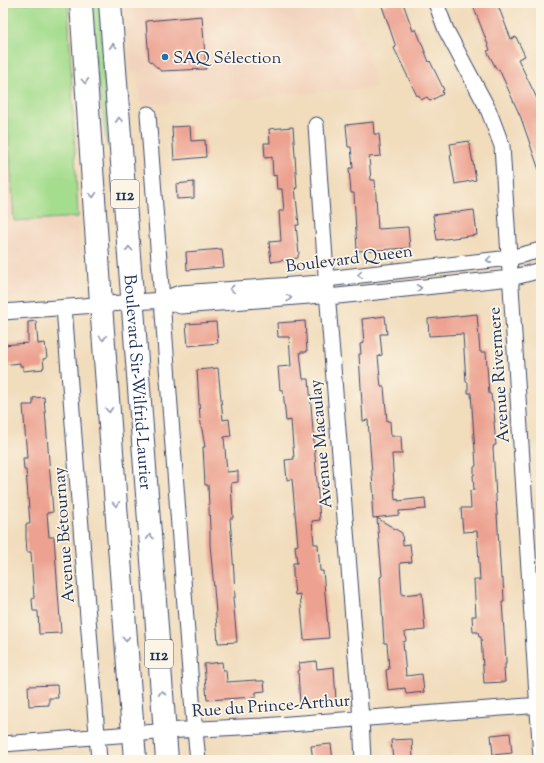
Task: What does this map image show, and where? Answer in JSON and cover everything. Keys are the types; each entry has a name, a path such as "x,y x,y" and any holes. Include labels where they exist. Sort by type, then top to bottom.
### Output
{"main road":[{"name":"Boulevard Sir-Wilfrid-Laurier","path":"81,3 101,305 135,760"},
{"name":"Boulevard Sir-Wilfrid-Laurier","path":"110,3 167,760"}],"street":[{"name":"Avenue Rivermere","path":"436,3 446,30 488,109 502,146 539,706 541,758"},
{"path":"148,114 193,712 198,760"},
{"name":"Avenue Macaulay","path":"316,125 326,279 363,760"},
{"name":"Boulevard Queen","path":"3,312 162,300 180,293 321,283 326,279 510,258 541,250"},
{"name":"Boulevard Queen","path":"162,300 181,306 322,296 328,297 511,278 541,270"},
{"name":"Avenue Bétournay","path":"64,307 99,760"},
{"name":"Rue du Prince-Arthur","path":"3,744 195,729 539,706"}],"shaded area":[{"path":"125,3 352,3 377,88 159,104 140,104 137,73 131,72"},
{"path":"3,78 5,78 14,221 78,217 83,292 3,297"}],"green space":[{"path":"3,3 68,3 78,217 14,221 5,78 3,78"},
{"path":"90,3 99,3 109,146 107,146 93,43"}],"building":[{"path":"389,3 403,3 413,31 416,29 429,62 430,61 444,90 442,91 443,94 430,101 427,97 421,100 419,95 417,96 394,48 396,47 382,6"},
{"path":"472,3 497,3 511,39 516,37 525,56 518,59 541,107 541,170 539,170 521,118 499,69 497,70 487,51 490,50"},
{"path":"202,16 206,69 161,71 149,60 146,21"},
{"path":"373,122 374,134 379,134 381,156 369,157 371,180 375,180 378,229 408,227 410,248 357,251 354,193 351,193 349,168 353,168 351,147 348,147 346,125"},
{"path":"190,126 191,141 205,140 206,157 174,160 172,127"},
{"path":"293,127 297,188 295,188 299,225 296,225 299,254 298,258 271,262 269,242 281,241 279,211 284,211 282,189 277,189 276,175 273,176 272,157 265,158 264,143 270,143 269,129"},
{"path":"469,141 476,180 455,184 450,155 452,155 450,144"},
{"path":"194,182 194,198 177,199 176,184"},
{"path":"474,210 477,235 437,240 433,215"},
{"path":"222,249 224,267 187,270 186,252"},
{"path":"477,314 480,352 486,352 489,394 491,394 493,402 495,422 496,445 494,445 493,448 501,579 503,578 504,602 502,602 506,661 504,669 505,682 484,683 481,637 479,637 478,632 473,632 472,616 476,616 474,580 480,580 477,531 463,532 461,508 471,508 470,491 474,490 473,475 474,467 476,466 471,393 468,393 468,382 466,382 463,334 429,336 428,319"},
{"path":"385,316 387,334 380,334 382,355 378,356 381,387 384,387 387,421 390,421 391,436 401,436 402,454 392,454 395,500 425,498 426,509 399,511 399,515 373,518 372,501 374,501 368,420 363,421 359,354 361,354 360,344 364,343 362,319"},
{"path":"36,321 38,344 45,343 47,358 43,359 43,369 23,371 23,366 20,366 20,363 3,365 3,345 28,343 28,322"},
{"path":"305,321 307,352 300,352 303,379 309,379 320,520 312,521 314,544 318,544 320,571 323,571 329,638 304,640 300,594 295,595 293,574 293,563 297,563 295,546 298,545 292,479 287,480 285,460 294,459 291,420 286,421 283,390 280,390 278,367 291,366 289,337 278,337 277,323"},
{"path":"216,322 218,343 188,346 186,324"},
{"path":"218,368 223,420 229,419 231,436 224,437 227,472 238,471 238,482 231,483 233,518 230,518 235,598 233,598 237,642 218,643 210,544 208,485 205,485 203,447 205,447 200,418 197,370"},
{"path":"44,397 53,512 47,513 49,537 54,537 61,633 39,634 38,611 33,611 32,599 34,598 31,552 27,552 26,538 26,524 30,524 26,470 24,470 23,458 27,458 23,405 33,405 33,398"},
{"path":"377,518 402,533 403,545 410,544 412,562 400,563 402,595 422,593 425,630 405,632 406,641 403,642 406,676 422,674 424,692 406,694 405,688 388,690 386,670 389,669 387,643 384,643 380,577 382,576"},
{"path":"316,661 317,669 334,667 336,701 300,703 299,663"},
{"path":"222,662 223,670 226,670 227,682 256,680 264,681 265,691 256,692 256,697 207,700 204,664"},
{"path":"57,685 58,698 49,698 49,705 29,706 28,686"},
{"path":"510,733 512,753 493,755 491,735"},
{"path":"412,739 413,760 393,760 391,740"},
{"path":"331,744 333,760 313,760 311,746"}],"place":[{"name":"SAQ Sélection","path":"165,57"}]}
